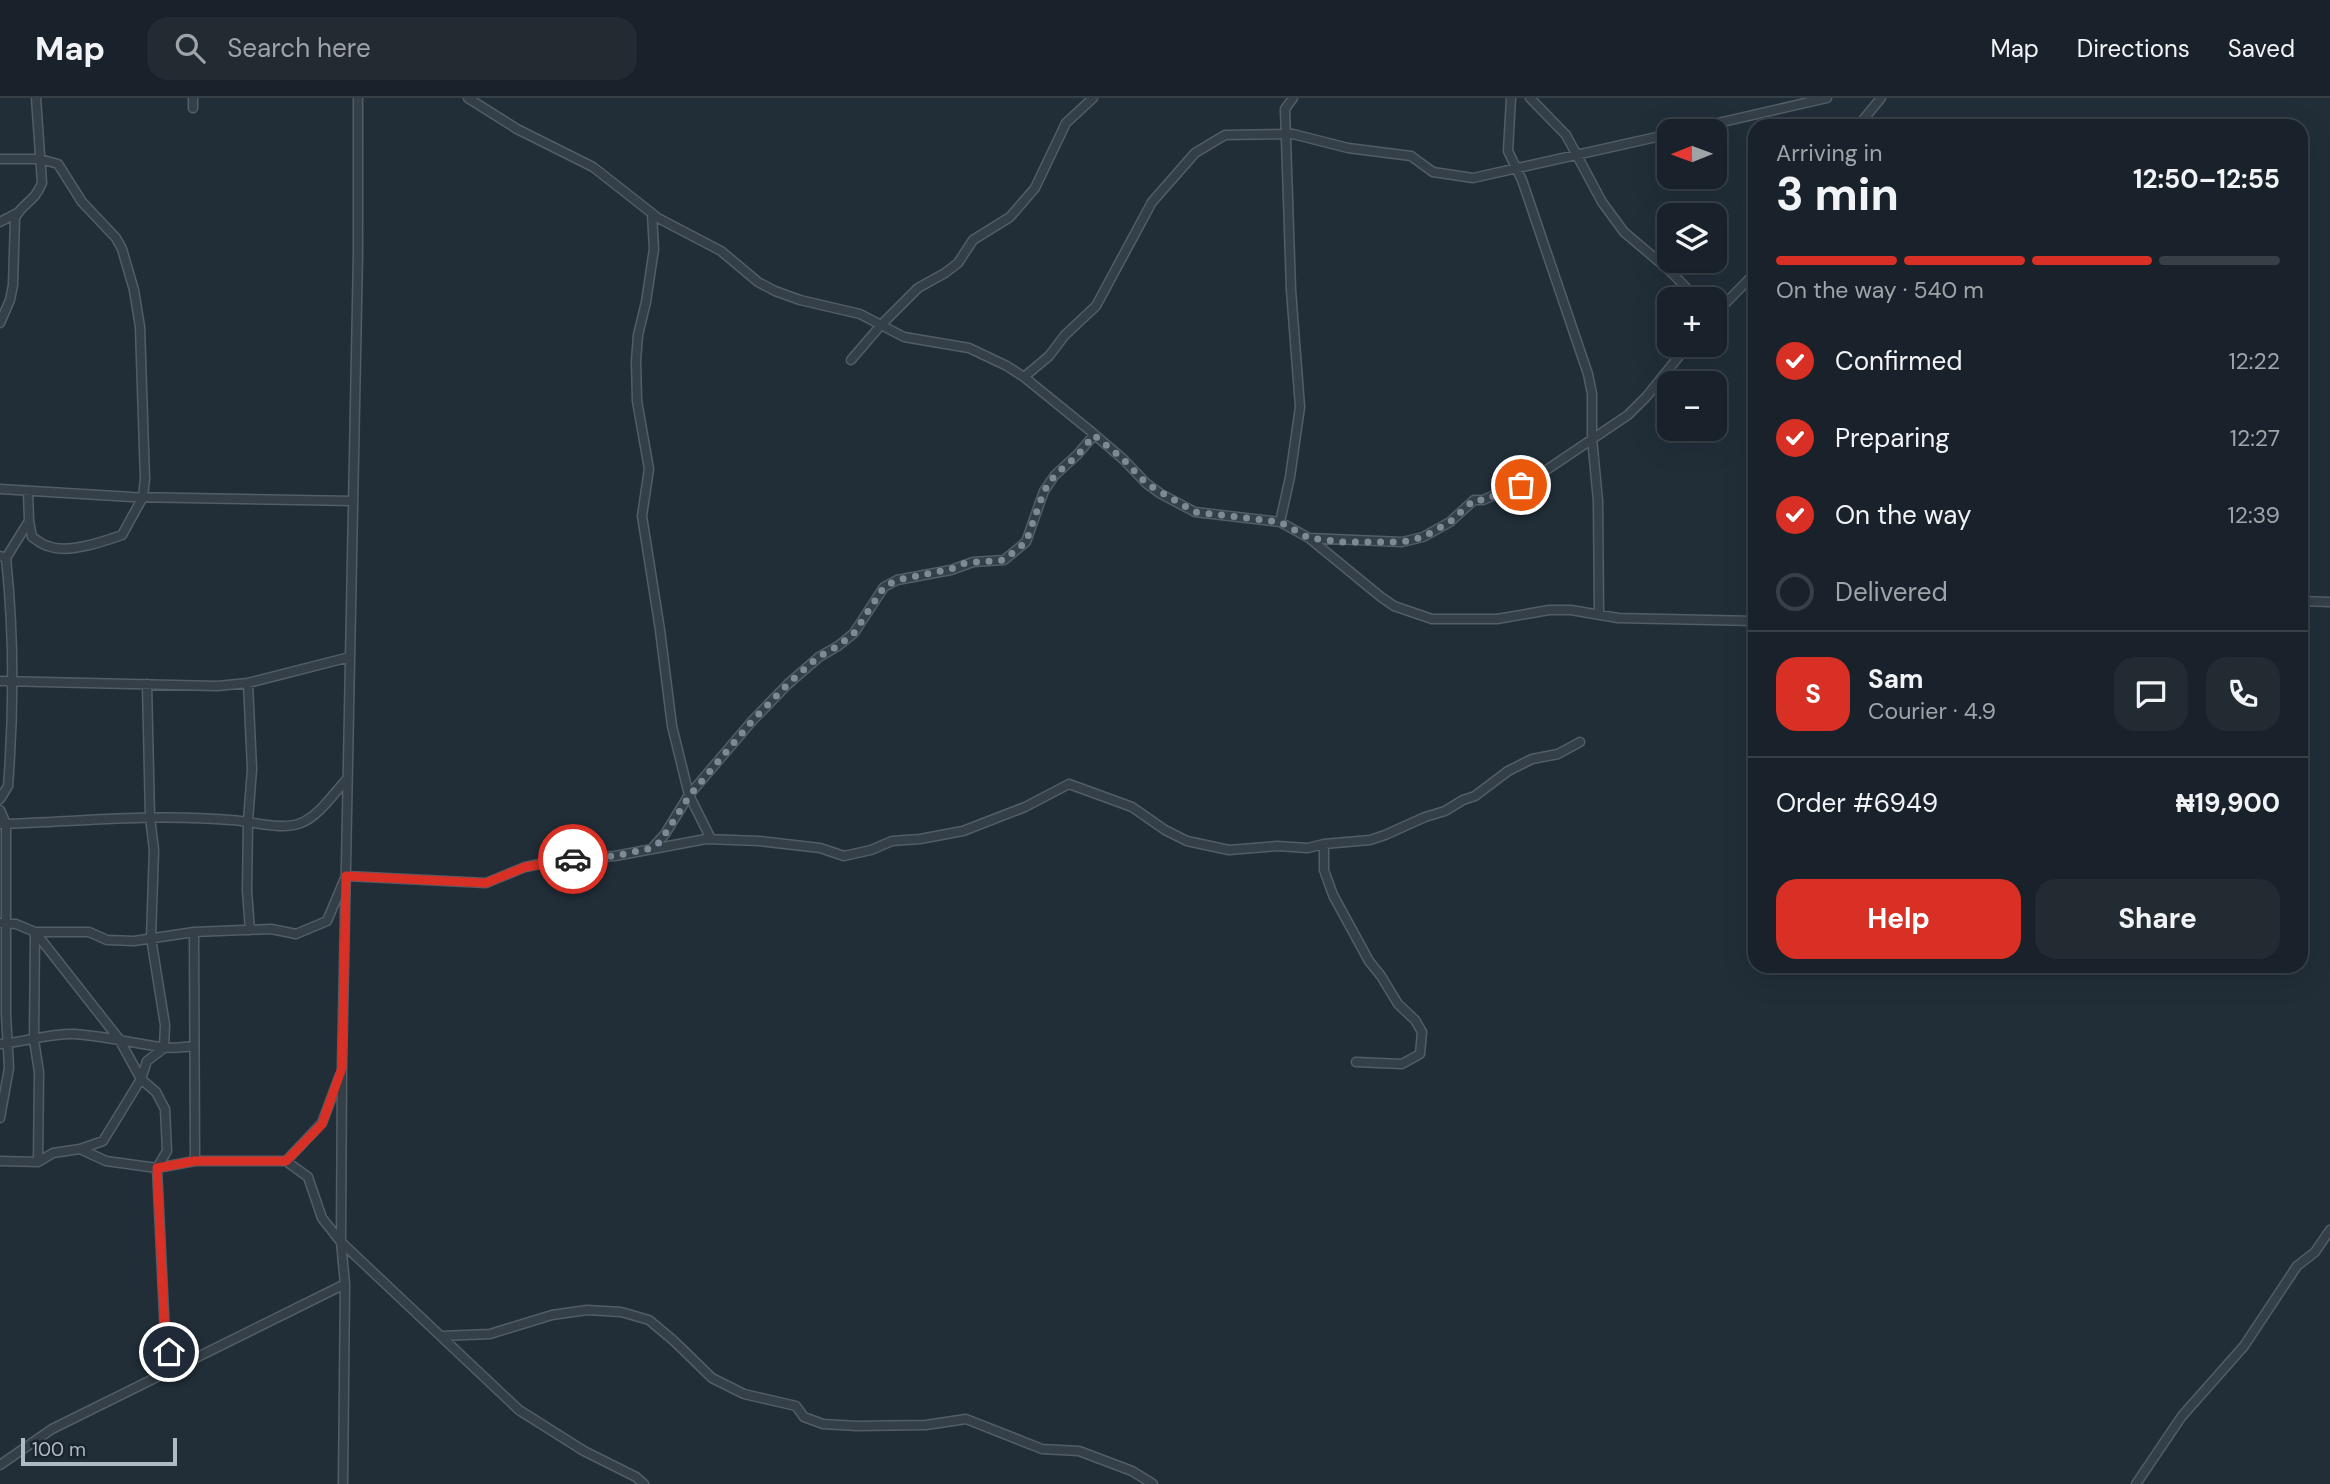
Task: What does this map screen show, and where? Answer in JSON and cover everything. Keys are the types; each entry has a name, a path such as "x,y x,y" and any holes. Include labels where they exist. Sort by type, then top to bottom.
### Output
{"street":[{"path":"0,222 17,213 37,196 42,183 36,98"},
{"path":"192,98 193,108"},
{"path":"343,1484 345,1284 341,1242 342,1068 358,253 358,98"},
{"path":"468,98 517,129 593,167 652,214 721,251 758,282 775,291 800,300 860,314 912,339 979,351 1024,377 1123,459 1147,484 1184,507 1195,512 1280,522 1309,538 1394,606 1423,617 1479,620 1549,610 1618,618 1748,621"},
{"path":"851,360 918,288 958,263 973,240 1010,217 1035,188 1066,123 1093,98"},
{"path":"1280,522 1290,477 1300,407 1291,290 1285,109 1293,98"},
{"path":"1511,98 1508,151 1522,180 1588,374 1592,394 1592,438 1598,514 1599,614"},
{"path":"1530,98 1566,135 1602,202 1624,232 1685,287"},
{"path":"1727,121 1827,98"},
{"path":"1864,119 1881,98"},
{"path":"1024,377 1049,356 1065,335 1096,306 1152,202 1195,153 1225,135 1287,133 1348,148 1411,156 1433,172 1473,178 1657,137"},
{"path":"0,159 40,159 58,164 63,169 82,202 116,238 122,250 134,290 140,327 145,457 143,497 122,535 97,544 49,547 32,537 28,491"},
{"path":"0,323 13,285 14,225 17,213"},
{"path":"652,214 654,250 638,335 636,361 637,401 649,469 642,516 672,726 690,795 711,839"},
{"path":"1727,302 1748,281"},
{"path":"1309,538 1343,542 1402,542 1423,537 1450,522 1474,500 1483,500 1536,477 1628,415 1678,357"},
{"path":"652,848 665,834 690,795 788,684 818,657 854,633 884,587 897,580 951,569 965,563 1004,560 1026,542 1044,491 1055,475 1077,456 1094,435"},
{"path":"0,489 143,497 353,500"},
{"path":"0,799 8,786 12,680 3,557 29,521"},
{"path":"2308,601 2330,602"},
{"path":"0,681 217,686 248,684 350,657"},
{"path":"0,1161 38,1161 53,1153 80,1149 103,1141 141,1079 148,1061 164,1048 166,1025 150,939 154,849 150,817 147,684"},
{"path":"248,684 252,769 247,891 250,930"},
{"path":"346,876 486,883 536,864 615,856 711,839 764,841 820,848 839,856 847,856 892,841 963,831 1025,807 1069,784 1132,807 1165,830 1187,841 1230,850 1278,846 1308,848 1370,840 1445,811 1475,796 1508,771 1532,759 1558,754 1580,741"},
{"path":"3,824 150,817 248,821 290,826 304,822 314,815 347,779"},
{"path":"0,810 3,824 6,1014 4,1043 9,1068 0,1118"},
{"path":"1324,844 1322,861 1333,895 1369,961 1398,1004 1415,1020 1422,1032 1420,1054 1402,1064 1356,1062"},
{"path":"1308,848 1322,861"},
{"path":"3,923 16,924 35,932 89,932 107,940 134,941 194,932 271,929 296,934 327,921 346,876"},
{"path":"35,932 119,1039 141,1079 156,1092 165,1110 167,1151 157,1168 165,1335 173,1369"},
{"path":"35,932 34,1040 39,1072 38,1161"},
{"path":"194,932 195,1161"},
{"path":"4,1043 34,1040 44,1035 72,1034 119,1039 164,1048 194,1046"},
{"path":"286,1161 322,1124 342,1068"},
{"path":"80,1149 106,1161 157,1168 195,1161 286,1161 308,1177 322,1218 341,1242 519,1410 584,1451 636,1477 644,1484"},
{"path":"2136,1484 2182,1416 2244,1346 2297,1266 2315,1252 2330,1230"},
{"path":"0,1465 52,1429 345,1284"},
{"path":"442,1336 490,1334 552,1315 587,1310 621,1312 649,1320 674,1340 712,1378 744,1394 796,1406 804,1417 823,1424 926,1425 966,1419 1042,1449 1079,1451 1132,1471 1153,1484"}],"way so far":[{"path":"573,859 615,856 652,848 660,842 690,795 753,720 818,657 854,633 884,587 897,580 951,569 965,563 1004,560 1026,542 1044,491 1055,475 1077,456 1094,435 1147,484 1195,512 1271,520 1309,538 1343,542 1402,542 1423,537 1450,522 1474,500 1483,500 1521,485"}],"route":[{"path":"169,1352 165,1335 157,1168 195,1161 286,1161 322,1124 342,1068 346,876 486,883 525,867 573,859"}]}
